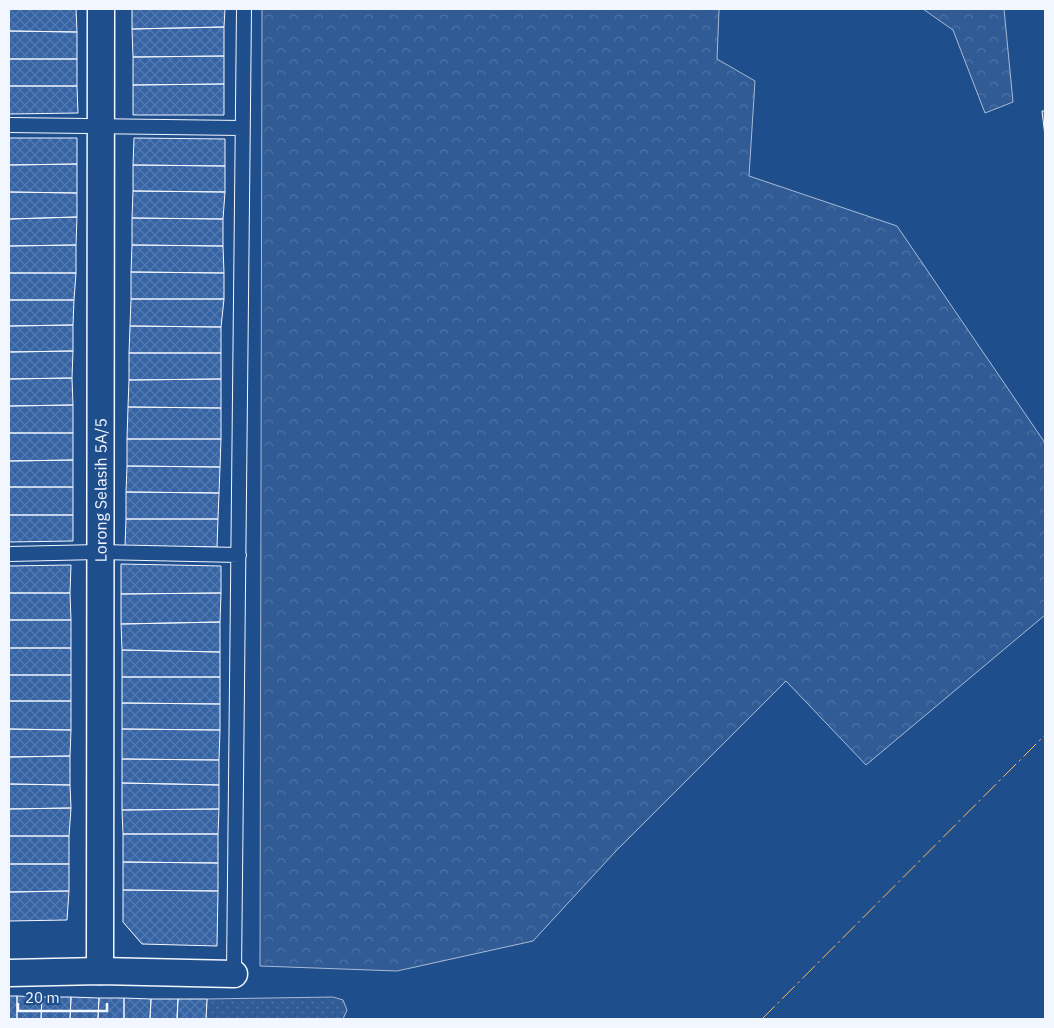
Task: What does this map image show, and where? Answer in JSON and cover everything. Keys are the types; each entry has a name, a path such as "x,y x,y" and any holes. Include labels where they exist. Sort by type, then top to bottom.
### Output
{"street":[{"name":"Lorong Selasih 5A/5","path":"100,971 101,9"},
{"path":"9,973 100,971 234,974"}],"lane":[{"path":"234,974 244,9"},
{"path":"9,125 100,128 242,128"},
{"path":"9,554 99,552 239,555"}],"green space":[{"path":"262,9 721,9 719,10 717,59 755,81 749,176 897,226 1045,443 1045,615 866,765 786,681 615,852 533,941 397,971 260,966"},
{"path":"923,9 1004,9 1013,102 985,113 953,30"},
{"path":"333,997 343,1000 347,1010 343,1019 206,1019 207,999"}],"building":[{"path":"9,9 76,9 77,32 9,31"},
{"path":"132,9 225,9 224,27 132,29"},
{"path":"224,27 224,56 133,57 132,29"},
{"path":"9,31 77,32 77,59 9,59"},
{"path":"224,56 224,84 133,85 133,57"},
{"path":"9,59 77,59 77,86 9,86"},
{"path":"224,84 224,115 133,115 133,85"},
{"path":"9,86 77,86 78,113 9,114"},
{"path":"1042,111 1045,111 1045,136"},
{"path":"9,138 77,138 77,164 9,165"},
{"path":"134,138 225,139 225,166 133,165"},
{"path":"77,164 77,193 9,192 9,165"},
{"path":"133,165 225,166 225,192 133,191"},
{"path":"133,191 225,192 223,219 132,218"},
{"path":"9,192 77,193 77,217 9,219"},
{"path":"77,217 76,245 9,246 9,219"},
{"path":"132,218 223,219 223,246 132,245"},
{"path":"76,245 76,273 9,273 9,246"},
{"path":"132,245 223,246 224,273 131,272"},
{"path":"131,272 224,273 224,299 131,299"},
{"path":"9,273 76,273 74,300 9,300"},
{"path":"131,299 224,299 221,327 130,326"},
{"path":"9,300 74,300 73,325 9,326"},
{"path":"73,325 73,351 9,352 9,326"},
{"path":"130,326 221,327 221,353 129,353"},
{"path":"73,351 72,378 9,379 9,352"},
{"path":"129,353 221,353 221,379 129,380"},
{"path":"72,378 73,405 9,406 9,379"},
{"path":"221,379 221,408 128,407 129,380"},
{"path":"73,405 73,433 9,433 9,406"},
{"path":"128,407 221,408 221,439 127,439"},
{"path":"9,433 73,433 73,460 9,461"},
{"path":"127,439 221,439 220,467 127,466"},
{"path":"73,460 73,487 9,487 9,461"},
{"path":"127,466 220,467 219,493 126,492"},
{"path":"9,487 73,487 73,515 9,515"},
{"path":"126,492 219,493 218,519 126,519"},
{"path":"9,515 73,515 73,541 9,542"},
{"path":"126,519 218,519 217,547 125,546"},
{"path":"121,564 221,566 221,593 121,594"},
{"path":"71,565 70,593 9,593 9,566"},
{"path":"9,593 70,593 71,620 9,620"},
{"path":"221,593 220,622 121,624 121,594"},
{"path":"9,620 71,620 71,648 9,648"},
{"path":"220,622 220,652 122,650 121,624"},
{"path":"9,648 71,648 71,675 9,675"},
{"path":"122,650 220,652 220,677 122,677"},
{"path":"9,675 71,675 71,701 9,701"},
{"path":"122,677 220,677 220,704 122,703"},
{"path":"9,701 71,701 71,730 9,729"},
{"path":"122,703 220,704 220,730 122,729"},
{"path":"9,729 71,730 70,756 9,757"},
{"path":"122,729 220,730 219,760 122,759"},
{"path":"70,756 70,785 9,784 9,757"},
{"path":"122,759 219,760 219,785 122,783"},
{"path":"122,783 219,785 219,809 122,810"},
{"path":"9,784 70,785 71,808 9,809"},
{"path":"71,808 69,836 9,836 9,809"},
{"path":"219,809 218,834 123,834 122,810"},
{"path":"123,834 218,834 218,863 123,862"},
{"path":"9,836 69,836 69,864 9,864"},
{"path":"123,862 218,863 218,891 123,890"},
{"path":"9,864 69,864 69,891 9,892"},
{"path":"123,890 218,891 217,946 142,944 123,922"},
{"path":"69,891 67,920 9,921 9,892"},
{"path":"9,996 17,996 17,1019 9,1019"},
{"path":"17,996 42,997 41,1019 17,1019"},
{"path":"42,997 71,997 70,1019 41,1019"},
{"path":"71,997 99,998 98,1019 70,1019"},
{"path":"99,998 124,998 124,1019 98,1019"},
{"path":"124,998 151,999 150,1019 124,1019"},
{"path":"151,999 178,999 177,1019 150,1019"},
{"path":"178,999 207,999 206,1019 177,1019"}],"power":[{"path":"762,1019 1045,735"}]}
